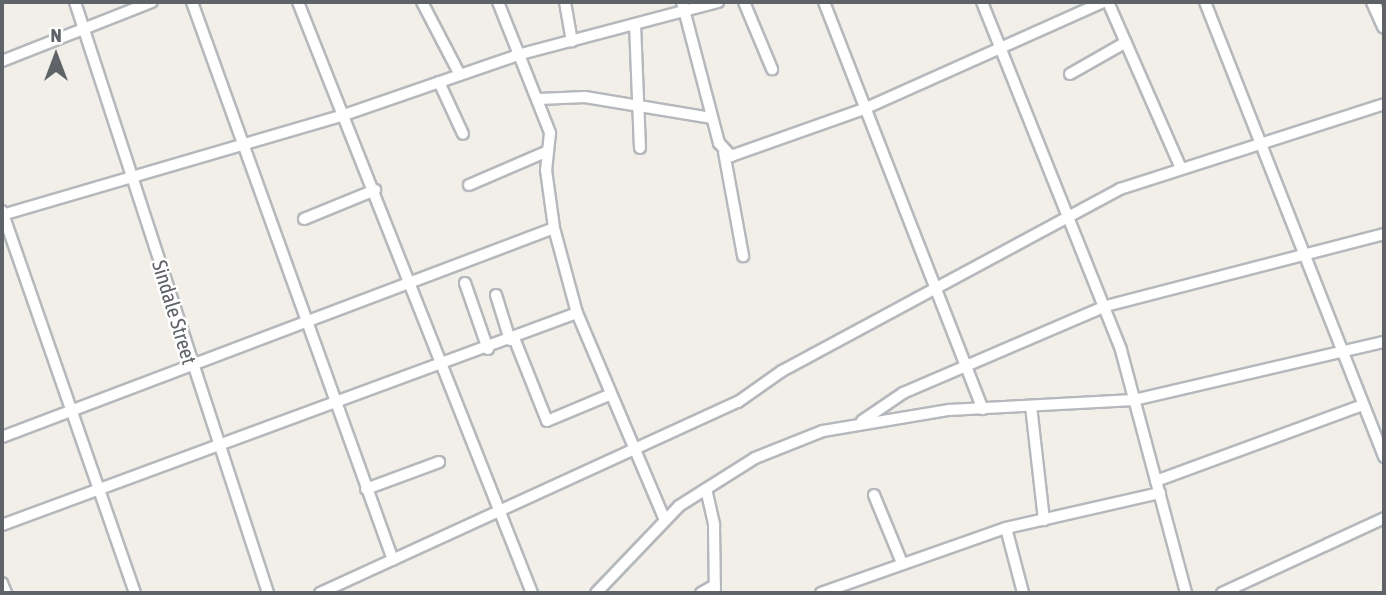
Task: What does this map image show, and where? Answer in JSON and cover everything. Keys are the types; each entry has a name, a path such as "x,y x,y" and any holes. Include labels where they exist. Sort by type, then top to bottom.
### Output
{"street":[{"name":"Sindale Street","path":"75,2 88,28 191,365 268,593"},
{"path":"2,61 152,2"},
{"path":"192,2 335,406 393,560"},
{"path":"298,2 412,281 532,593"},
{"path":"422,2 460,75"},
{"path":"498,2 539,99 550,133 548,151 554,228 577,313 632,452 665,520"},
{"path":"565,2 572,40"},
{"path":"135,593 2,213 344,115 521,54 635,24 683,6 718,2"},
{"path":"744,2 772,69"},
{"path":"824,2 983,409"},
{"path":"982,2 1106,306 1186,593"},
{"path":"724,152 738,155 864,109 1102,2"},
{"path":"1108,2 1181,166"},
{"path":"1205,2 1360,406 1384,457"},
{"path":"1374,2 1384,27"},
{"path":"683,6 712,118 724,152 743,256"},
{"path":"635,24 641,107 640,148"},
{"path":"1070,74 1126,42"},
{"path":"439,82 463,134"},
{"path":"539,99 584,97 712,118"},
{"path":"320,593 738,402 1069,214 1181,166 1261,144 1384,104"},
{"path":"469,185 548,151"},
{"path":"304,219 375,190"},
{"path":"2,437 554,228"},
{"path":"860,422 894,397 967,368 1106,306 1384,234"},
{"path":"465,283 488,349"},
{"path":"496,295 547,421 609,396"},
{"path":"2,525 96,487 219,448 445,366 577,313"},
{"path":"596,593 665,520 706,489 755,458 860,422 983,409 1134,400 1384,342"},
{"path":"1031,406 1044,520"},
{"path":"1156,481 1360,406"},
{"path":"366,489 439,462"},
{"path":"701,593 715,589 714,525 706,489"},
{"path":"821,593 1006,528 1160,494"},
{"path":"874,495 902,563"},
{"path":"1222,593 1384,518"},
{"path":"1006,528 1023,593"},
{"path":"2,583 6,593"}]}
